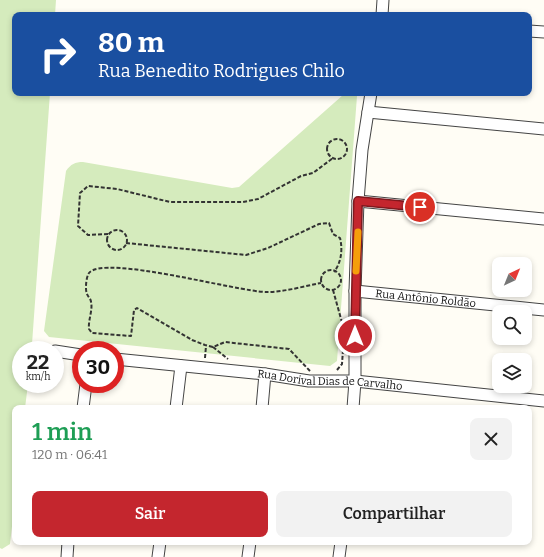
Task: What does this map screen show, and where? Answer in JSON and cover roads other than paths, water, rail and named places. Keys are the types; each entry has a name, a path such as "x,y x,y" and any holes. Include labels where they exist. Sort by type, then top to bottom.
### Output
{"street":[{"path":"382,12 383,0"},
{"path":"532,31 544,32"},
{"path":"353,405 355,381 355,291 358,201 371,96"},
{"path":"368,112 544,129"},
{"path":"358,201 544,219"},
{"name":"Rua Antônio Roldão","path":"355,291 544,310"},
{"name":"Rua Dorival Dias de Carvalho","path":"124,360 265,374 309,381 355,381 544,401"},
{"path":"176,405 180,366"},
{"path":"262,405 265,374"},
{"path":"83,405 85,393"},
{"path":"67,557 68,545"},
{"path":"158,557 160,545"},
{"path":"248,557 250,545"},
{"path":"339,557 341,545"}]}
